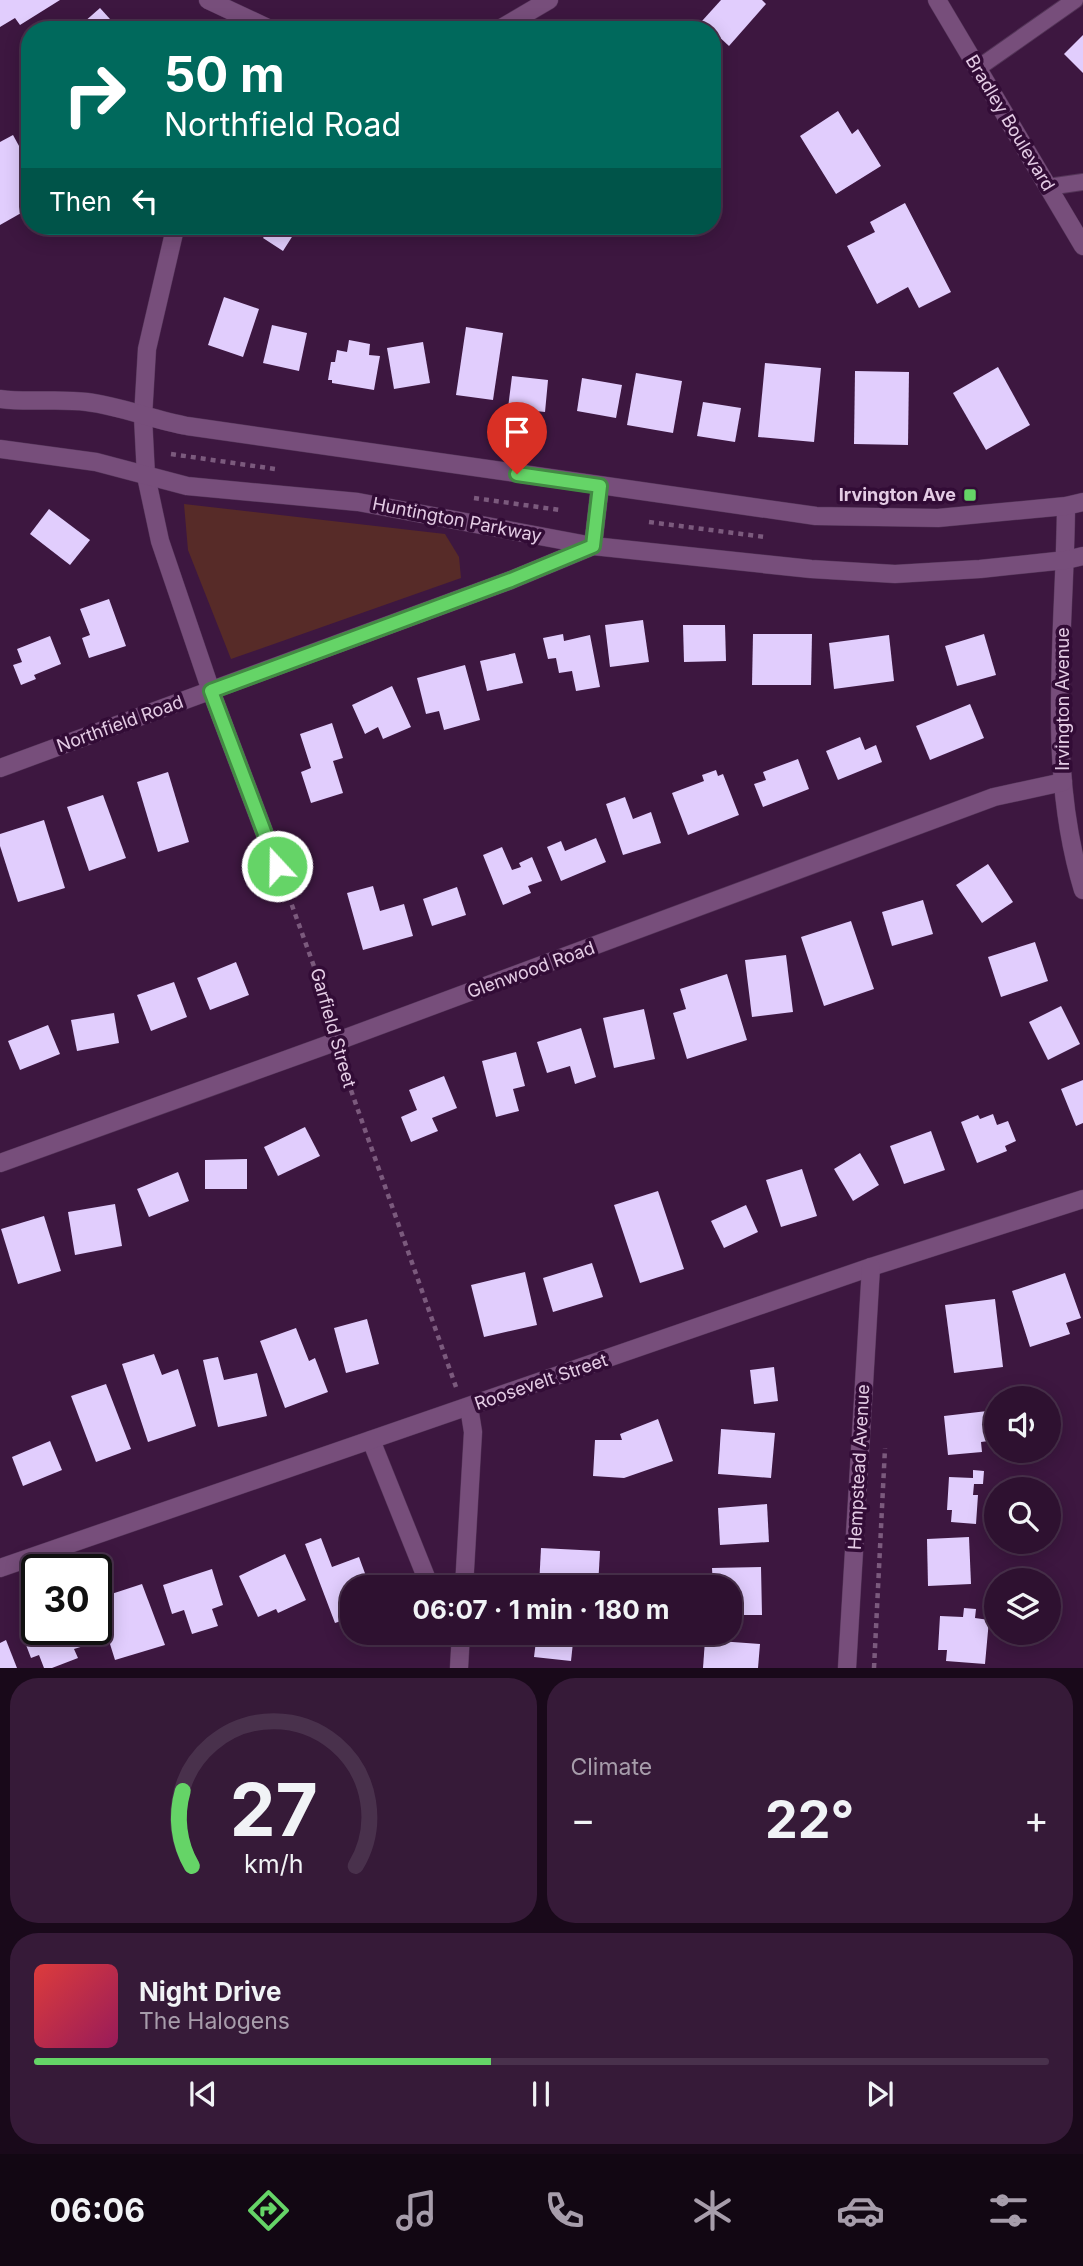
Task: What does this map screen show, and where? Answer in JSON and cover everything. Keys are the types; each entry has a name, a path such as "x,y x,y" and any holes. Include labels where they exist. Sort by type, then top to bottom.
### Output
{"street":[{"path":"208,0 253,21"},
{"path":"513,21 549,0"},
{"name":"Bradley Boulevard","path":"937,0 1083,246"},
{"path":"174,235 148,349 144,417 146,475 160,541 211,691 277,866"},
{"path":"0,399 85,402 187,426 816,516 938,518 1075,504"},
{"name":"Huntington Parkway","path":"0,449 96,462 187,486 358,502 593,546 811,569 895,574 980,569 1074,558"},
{"path":"593,546 600,486"},
{"name":"Irvington Avenue","path":"1075,504 1074,558 1059,710 1071,852 1083,890"},
{"name":"Northfield Road","path":"0,768 511,580 593,546"},
{"name":"Glenwood Road","path":"0,1163 335,1042 994,797 1063,782"},
{"name":"Roosevelt Street","path":"0,1568 871,1268 1083,1199"},
{"name":"Hempstead Avenue","path":"847,1668 871,1268"},
{"path":"465,1575 473,1432 469,1407"},
{"path":"371,1440 425,1575"},
{"path":"452,1645 459,1665"},
{"path":"459,1665 460,1645"}],"lane":[{"path":"978,68 1075,0"},
{"path":"1048,187 1083,182"}],"path":[{"path":"649,522 765,537"},
{"name":"Garfield Street","path":"277,866 327,1000 334,1022 335,1042 450,1374 469,1407"},
{"path":"874,1668 885,1441"}],"shaded area":[{"path":"184,504 445,534 459,557 461,578 231,659 188,550"}],"building":[{"path":"0,0 60,0 26,21 21,21 20,25 15,18 0,27"},
{"path":"721,0 762,0 766,4 729,46 721,39 721,21 702,21"},
{"path":"100,8 112,21 85,21"},
{"path":"1083,35 1083,73 1064,54"},
{"path":"838,111 852,134 858,129 881,166 836,194 800,136"},
{"path":"13,135 21,150 21,213 0,225 0,142"},
{"path":"905,203 951,292 919,308 908,287 877,304 847,246 875,232 870,222"},
{"path":"265,235 293,235 283,251 263,238"},
{"path":"224,297 259,309 243,357 208,345"},
{"path":"272,325 307,333 299,371 263,363"},
{"path":"466,327 503,333 493,400 456,395"},
{"path":"349,340 370,344 369,355 380,356 374,390 328,380 331,362 335,362 337,350 347,352"},
{"path":"423,342 430,383 394,389 387,348"},
{"path":"765,363 821,368 814,442 758,437"},
{"path":"998,367 1030,425 986,450 953,393"},
{"path":"855,371 909,372 908,445 854,444"},
{"path":"636,373 682,381 673,433 627,425"},
{"path":"512,376 548,380 545,412 508,408"},
{"path":"582,378 622,385 616,418 577,411"},
{"path":"703,402 741,408 735,442 697,436"},
{"path":"49,509 90,540 70,565 30,534"},
{"path":"109,599 126,646 89,658 82,638 90,635 80,609"},
{"path":"643,620 649,662 610,667 605,625"},
{"path":"683,625 725,625 726,661 684,662"},
{"path":"563,634 564,641 590,635 600,687 576,691 572,671 559,673 556,658 548,659 543,638"},
{"path":"753,634 812,634 811,685 752,685"},
{"path":"984,634 996,675 957,686 945,646"},
{"path":"889,635 894,681 834,689 829,643"},
{"path":"50,636 61,664 34,675 36,679 21,685 13,665 22,662 17,649"},
{"path":"515,653 523,683 487,691 480,661"},
{"path":"465,665 480,720 444,730 439,711 426,714 417,678"},
{"path":"392,686 411,727 383,739 378,727 365,734 352,705"},
{"path":"970,704 984,738 930,760 916,726"},
{"path":"332,723 343,758 333,761 343,793 311,803 301,772 311,768 300,734"},
{"path":"860,737 865,750 876,745 882,762 838,780 826,751"},
{"path":"798,759 809,789 763,807 754,784 766,780 763,772"},
{"path":"716,770 718,776 723,774 739,815 688,835 672,793 704,781 702,775"},
{"path":"168,772 189,842 158,852 137,782"},
{"path":"103,795 126,858 89,871 67,807"},
{"path":"625,797 633,819 651,812 661,843 623,855 606,804"},
{"path":"44,820 65,888 18,902 0,846 0,834"},
{"path":"596,838 606,862 561,881 547,847 561,841 565,851"},
{"path":"502,847 512,870 521,867 519,863 532,857 542,881 528,886 531,893 503,905 483,855"},
{"path":"988,864 1013,902 982,923 956,885"},
{"path":"373,886 380,911 404,904 413,936 363,950 347,893"},
{"path":"457,887 466,915 432,926 423,899"},
{"path":"923,900 933,934 892,946 882,912"},
{"path":"851,921 874,989 824,1006 801,937"},
{"path":"1035,942 1048,981 1001,997 988,957"},
{"path":"786,955 793,1012 752,1017 745,960"},
{"path":"236,962 249,995 210,1010 197,978"},
{"path":"727,974 747,1040 687,1059 673,1013 686,1009 680,989"},
{"path":"174,982 187,1017 151,1031 137,995"},
{"path":"1061,1006 1080,1044 1048,1060 1029,1022"},
{"path":"644,1009 655,1059 614,1068 603,1018"},
{"path":"114,1013 119,1043 77,1051 71,1020"},
{"path":"48,1025 60,1054 20,1070 8,1041"},
{"path":"581,1028 596,1077 575,1084 570,1066 547,1073 537,1042"},
{"path":"516,1052 525,1086 513,1089 519,1111 496,1117 482,1061"},
{"path":"444,1076 457,1108 432,1118 438,1131 411,1142 401,1117 417,1110 409,1090"},
{"path":"1083,1080 1083,1123 1076,1126 1061,1089"},
{"path":"993,1114 997,1125 1008,1121 1016,1141 1005,1146 1007,1151 977,1163 961,1122 978,1115 980,1119"},
{"path":"305,1127 320,1156 278,1176 264,1147"},
{"path":"931,1131 945,1170 904,1184 890,1146"},
{"path":"860,1153 879,1185 853,1201 834,1169"},
{"path":"247,1159 247,1189 205,1189 205,1160"},
{"path":"802,1169 817,1216 781,1227 766,1180"},
{"path":"178,1172 189,1201 149,1217 137,1189"},
{"path":"658,1191 684,1269 640,1283 614,1205"},
{"path":"115,1204 122,1246 75,1255 68,1212"},
{"path":"746,1205 758,1232 724,1248 711,1221"},
{"path":"44,1216 61,1271 18,1284 1,1229"},
{"path":"592,1263 603,1297 553,1312 543,1278"},
{"path":"525,1272 537,1325 484,1337 471,1285"},
{"path":"1065,1273 1081,1318 1066,1323 1070,1334 1030,1347 1012,1291"},
{"path":"995,1299 1003,1367 954,1373 945,1305"},
{"path":"367,1319 379,1364 346,1373 334,1328"},
{"path":"296,1328 309,1361 315,1358 328,1392 285,1408 260,1341"},
{"path":"154,1354 162,1375 178,1369 196,1426 148,1442 122,1364"},
{"path":"218,1357 224,1380 257,1373 267,1416 218,1427 203,1360"},
{"path":"774,1367 778,1401 754,1404 750,1370"},
{"path":"106,1384 131,1449 96,1462 71,1396"},
{"path":"984,1411 982,1452 948,1455 944,1416"},
{"path":"658,1419 673,1461 624,1478 593,1476 595,1440 622,1440 620,1434"},
{"path":"721,1429 775,1433 771,1478 718,1474"},
{"path":"50,1441 62,1470 23,1486 12,1457"},
{"path":"973,1470 984,1471 983,1484 974,1484 973,1495 978,1495 976,1524 951,1522 952,1510 947,1510 949,1477 973,1478"},
{"path":"767,1504 769,1542 720,1545 718,1508"},
{"path":"969,1537 971,1584 928,1586 927,1539"},
{"path":"321,1538 332,1567 359,1557 366,1575 340,1575 340,1621 335,1623 305,1544"},
{"path":"541,1548 600,1551 599,1575 540,1575"},
{"path":"285,1554 306,1600 278,1613 276,1609 258,1617 239,1576"},
{"path":"761,1567 762,1615 742,1615 742,1575 712,1575 712,1568"},
{"path":"212,1569 223,1605 212,1609 218,1626 192,1634 184,1610 172,1614 163,1585"},
{"path":"142,1584 165,1645 115,1660 110,1645 112,1594"},
{"path":"964,1608 976,1609 975,1618 984,1619 984,1645 987,1645 985,1664 946,1661 947,1650 938,1650 940,1616 963,1617"},
{"path":"6,1640 17,1668 0,1668 0,1643"},
{"path":"760,1644 758,1668 703,1668 705,1645"},
{"path":"26,1645 87,1645 74,1649 78,1658 52,1668 44,1668 39,1655 31,1658"},
{"path":"536,1645 573,1645 571,1661 534,1657"}],"place":[{"name":"Irvington Ave","path":"970,495"}],"route":[{"path":"277,866 211,691 511,580 593,546 600,486 517,474"}]}
